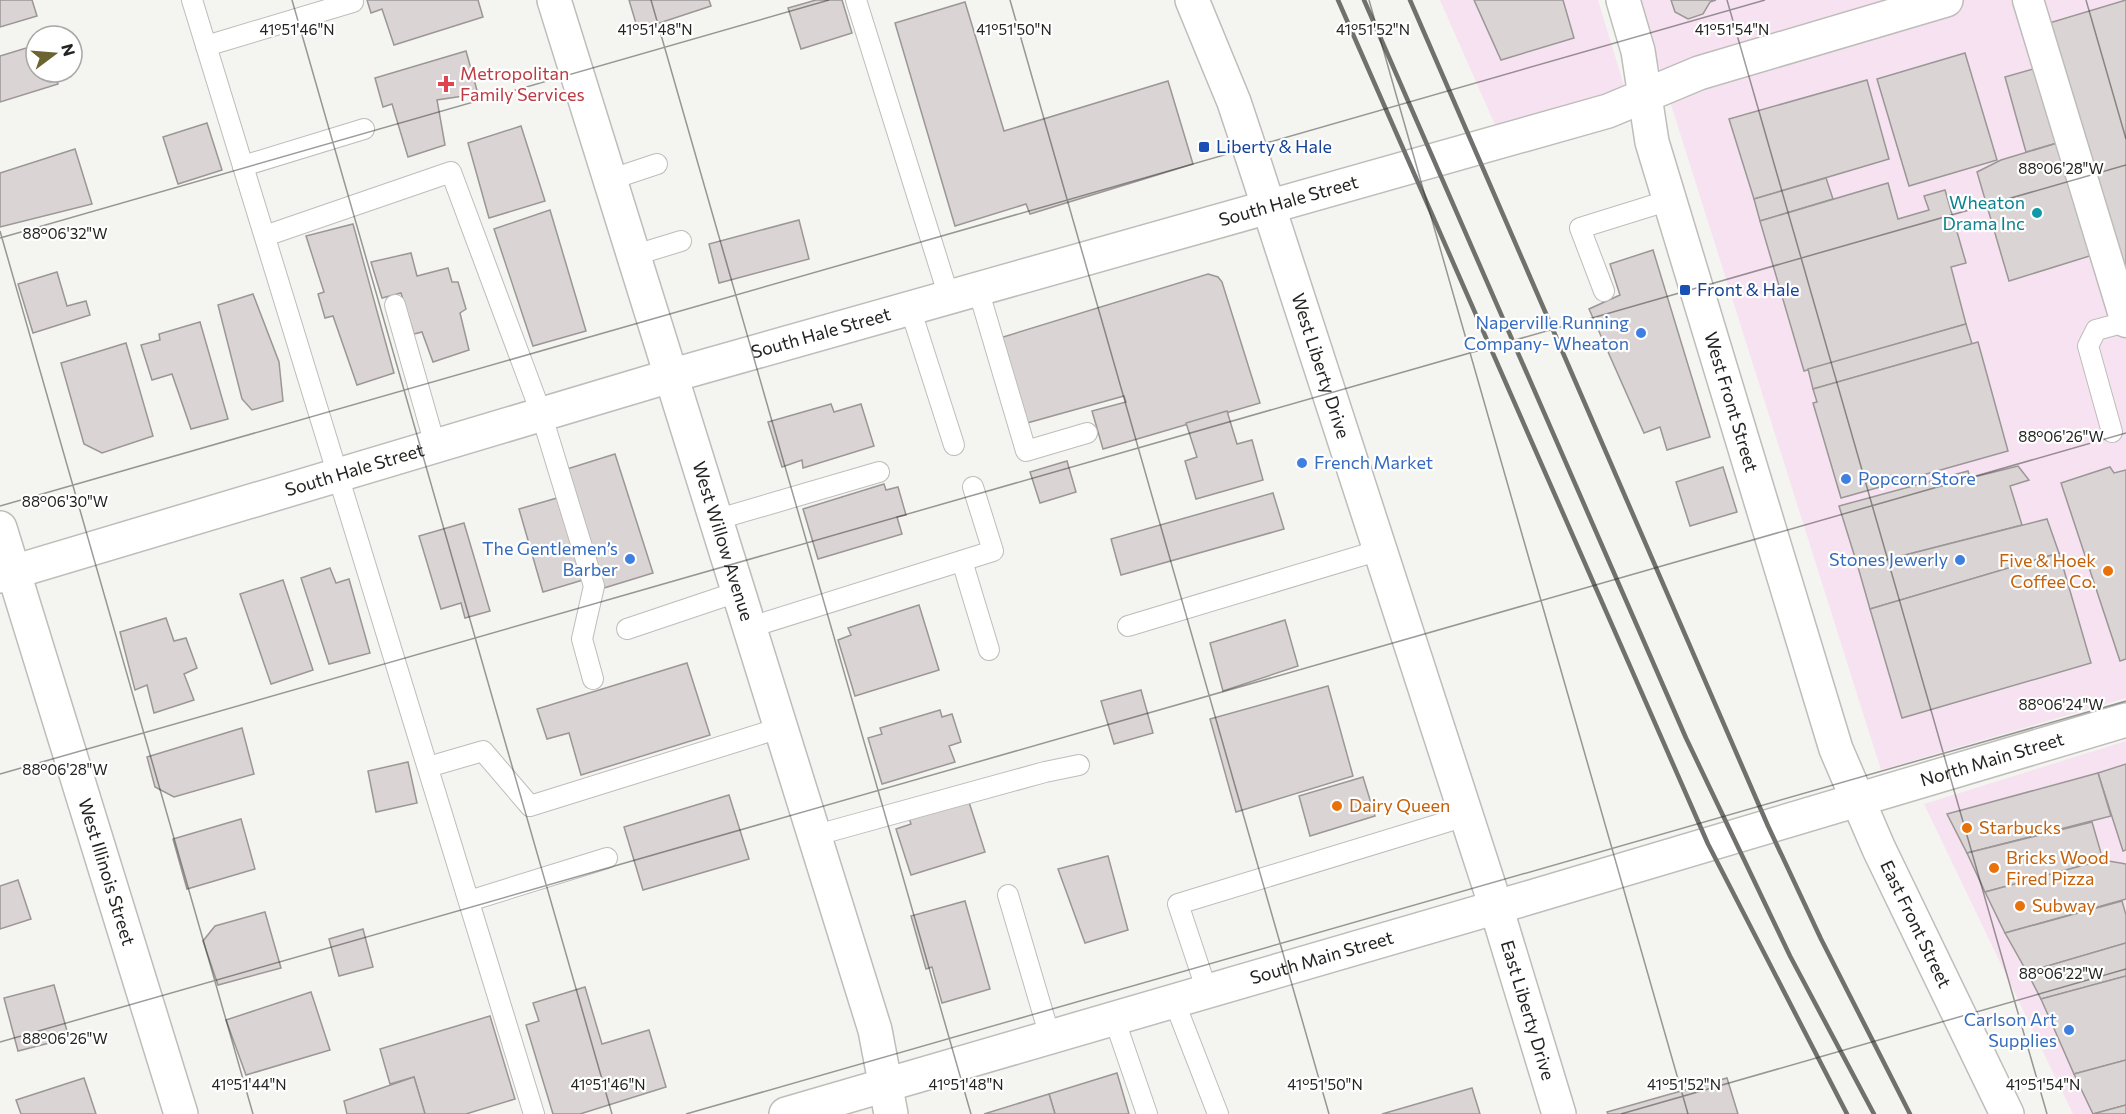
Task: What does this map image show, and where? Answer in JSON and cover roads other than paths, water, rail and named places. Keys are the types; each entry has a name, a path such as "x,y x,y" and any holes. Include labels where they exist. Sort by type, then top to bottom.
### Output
{"street":[{"name":"West Willow Avenue","path":"554,0 874,1030 888,1099"},
{"name":"West Liberty Drive","path":"1192,0 1234,102 1496,907"},
{"name":"West Front Street","path":"1623,0 1638,51 1652,142 1836,749 1857,800"},
{"name":"South Hale Street","path":"7,574 337,473 670,375 1608,111 1699,73 1946,0"},
{"path":"2028,0 2126,322"},
{"name":"West Illinois Street","path":"0,528 7,574 181,1114"},
{"name":"North Main Street","path":"1857,800 2126,720"},
{"name":"South Main Street","path":"786,1114 888,1099 1050,1037 1857,800"},
{"name":"East Front Street","path":"1857,800 2007,1114"},
{"name":"East Liberty Drive","path":"1496,907 1559,1114"}],"lane":[{"path":"192,0 534,1114"},
{"path":"856,0 963,293 1026,451 1087,432"},
{"path":"206,46 353,2"},
{"path":"243,166 364,129"},
{"path":"609,180 657,164"},
{"path":"265,236 451,172 541,413 594,586 582,639 593,679"},
{"path":"1604,291 1580,228 1670,200"},
{"path":"632,256 681,241"},
{"path":"395,305 435,445"},
{"path":"910,308 954,445"},
{"path":"2112,432 2088,346 2096,330 2126,322"},
{"path":"715,520 879,471"},
{"path":"748,628 993,551 973,487"},
{"path":"1128,626 1380,550"},
{"path":"962,561 989,650"},
{"path":"627,628 737,592"},
{"path":"428,767 483,752 530,806 780,728"},
{"path":"813,836 1079,765"},
{"path":"1206,992 1178,904 1466,816"},
{"path":"469,901 607,858"},
{"path":"1008,895 1050,1037"},
{"path":"1174,1001 1218,1114"},
{"path":"1114,1018 1147,1114"}],"railway":[{"path":"1338,0 1708,844 1847,1114"},
{"path":"1364,0 1686,738 1790,956 1874,1114"},
{"path":"1410,0 1768,826 1821,939 1910,1114"}],"place":[{"name":"Metropolitan Family Services","path":"446,84"},
{"name":"Liberty & Hale","path":"1204,147"},
{"name":"Wheaton Drama Inc","path":"2037,213"},
{"name":"Front & Hale","path":"1685,290"},
{"name":"Naperville Running Company- Wheaton","path":"1641,333"},
{"name":"French Market","path":"1302,463"},
{"name":"Popcorn Store","path":"1846,479"},
{"name":"The Gentlemen’s Barber","path":"630,559"},
{"name":"Stones Jewerly","path":"1960,560"},
{"name":"Five & Hoek Coffee Co.","path":"2108,571"},
{"name":"Dairy Queen","path":"1337,806"},
{"name":"Starbucks","path":"1967,828"},
{"name":"Bricks Wood Fired Pizza","path":"1994,868"},
{"name":"Subway","path":"2020,906"},
{"name":"Carlson Art Supplies","path":"2069,1030"}]}
